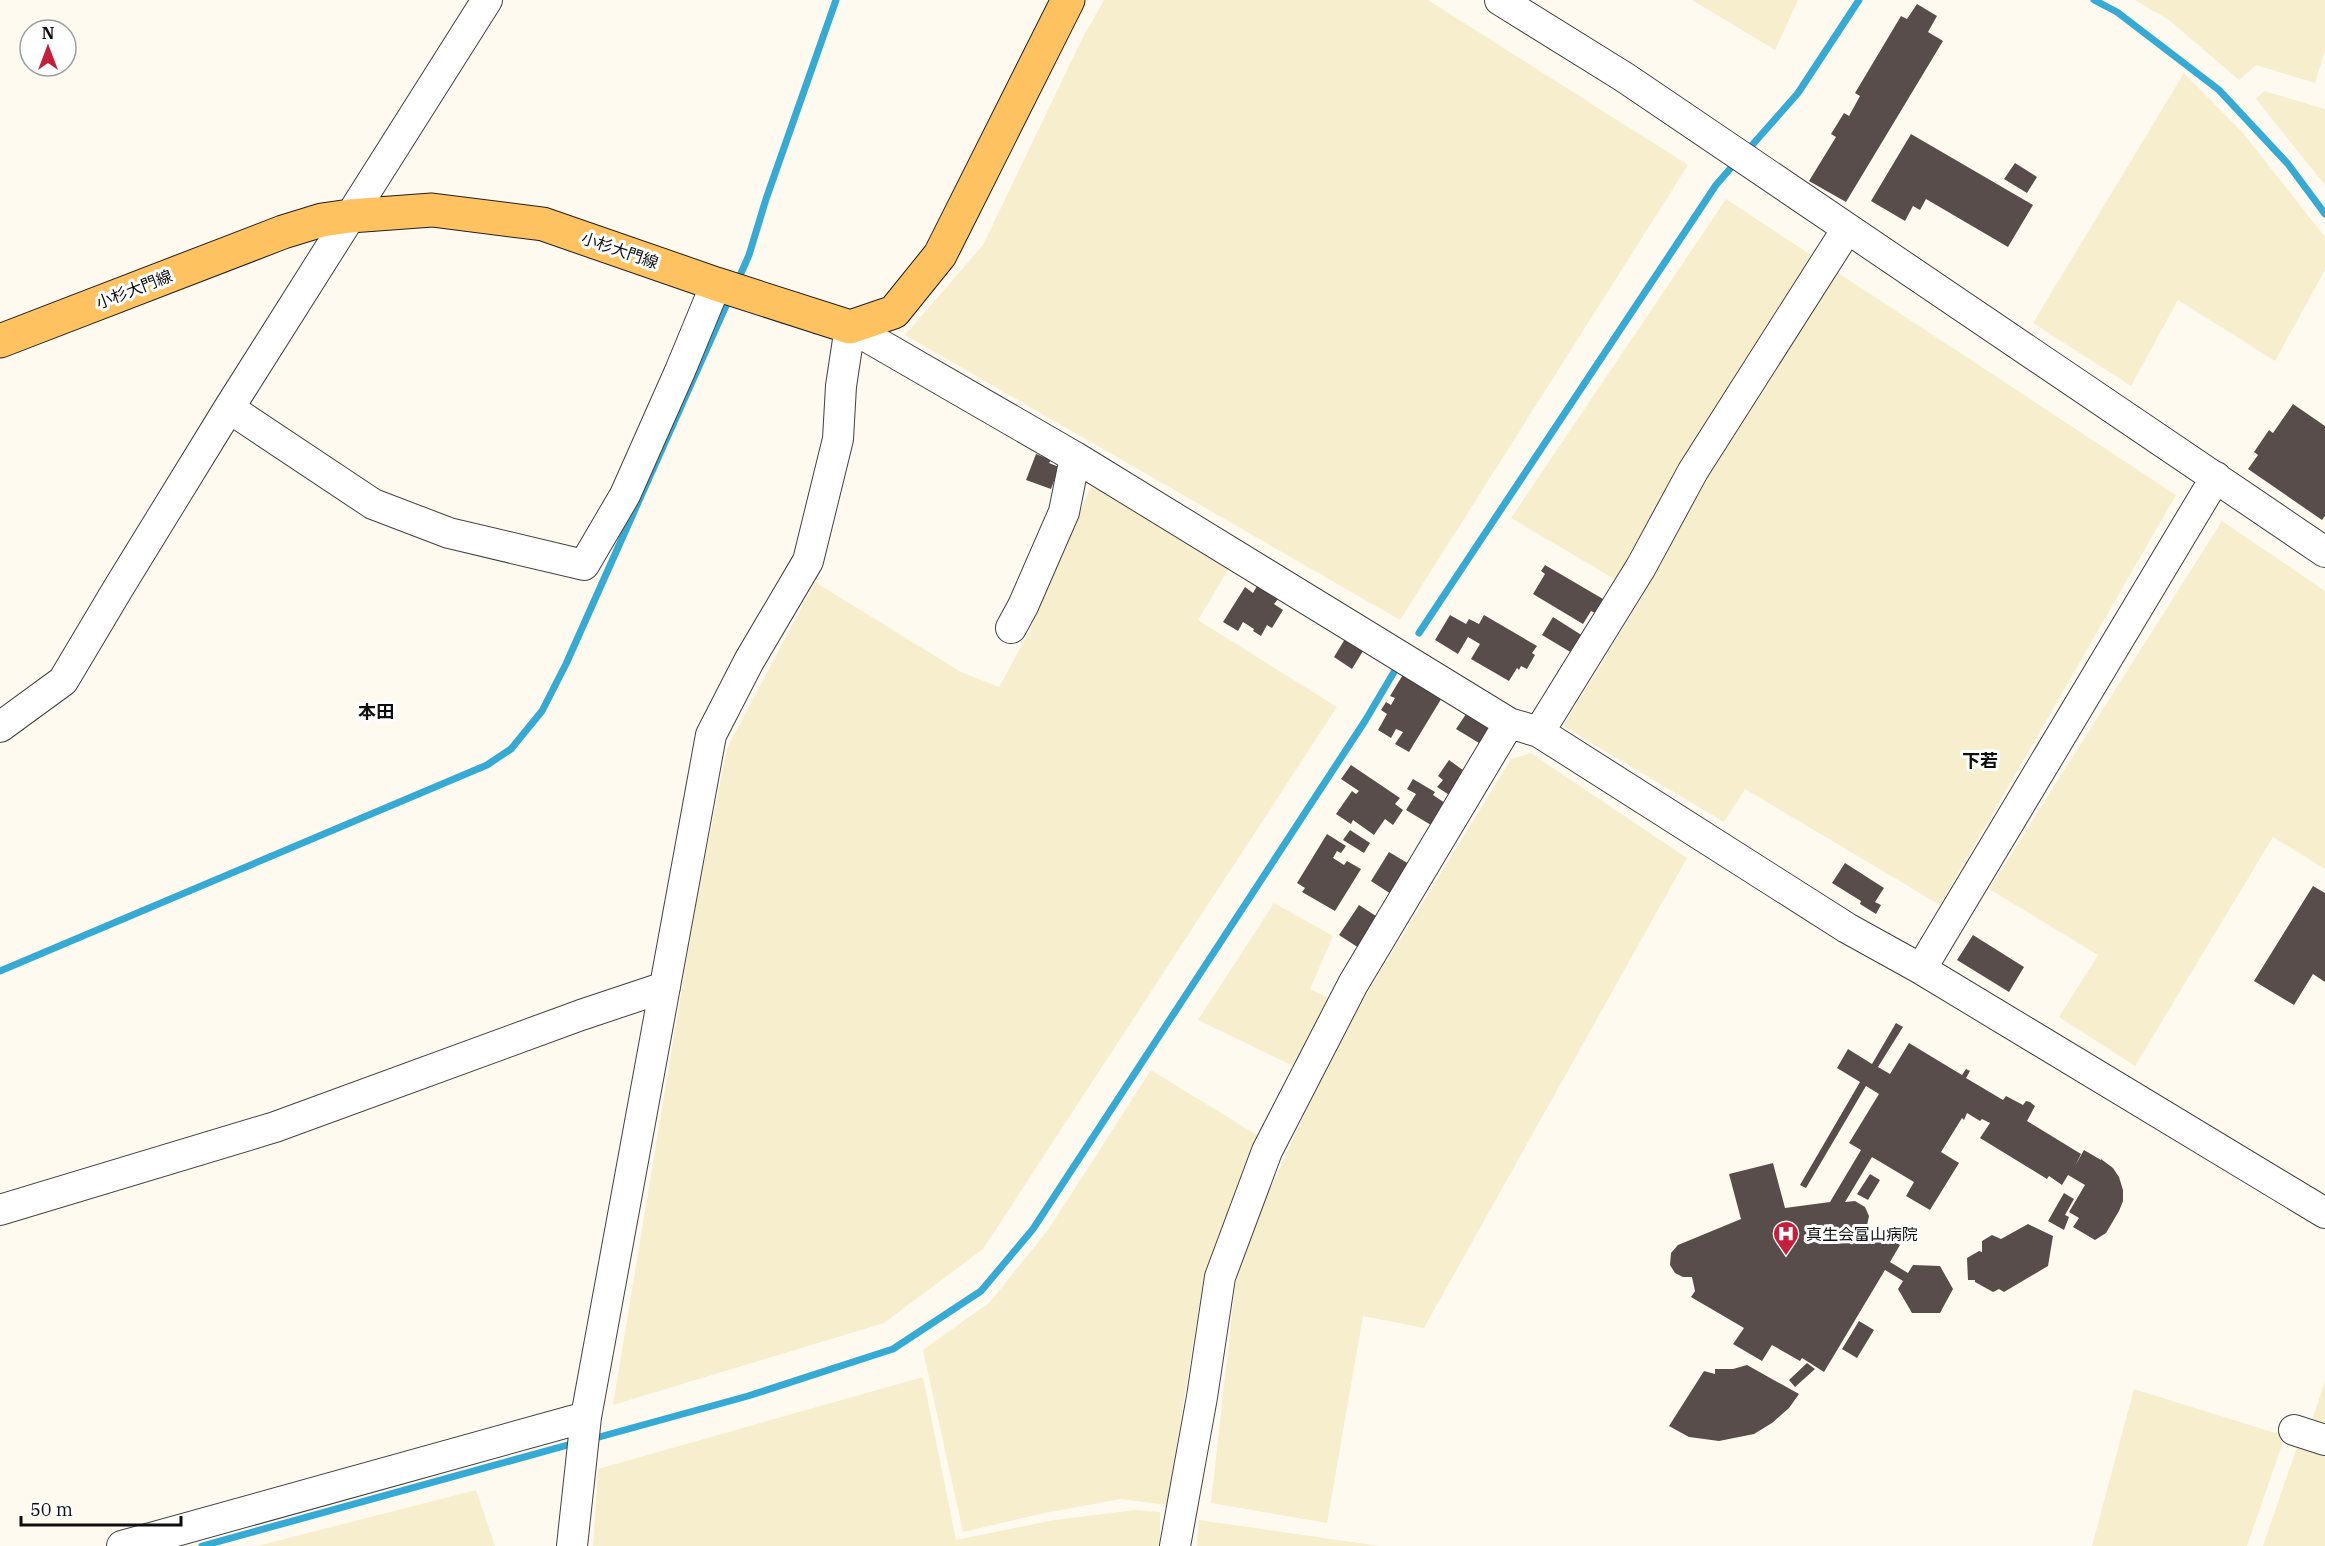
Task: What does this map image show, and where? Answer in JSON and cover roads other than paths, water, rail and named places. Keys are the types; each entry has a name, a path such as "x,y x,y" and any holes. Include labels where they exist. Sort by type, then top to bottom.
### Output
{"main road":[{"path":"850,327 894,312 940,255 1068,0"},
{"name":"小杉大門線","path":"0,341 283,232 322,220 432,210 543,224 716,284 850,327"}],"street":[{"path":"0,727 63,681 229,408 487,0"},
{"path":"1500,0 1624,77 2325,552"},
{"path":"1539,732 1641,567 1693,471 1847,229"},
{"path":"229,408 373,504 449,533 584,565 626,495 716,284"},
{"path":"572,1546 586,1417 711,735 749,662 808,561 838,439 841,386 850,327 1075,457 1509,723 1539,732 1847,928 1921,969 2325,1213"},
{"path":"1011,628 1064,512 1075,457"},
{"path":"1921,969 2216,477"},
{"path":"1175,1546 1220,1277 1268,1151 1353,984 1509,723"},
{"path":"0,1210 275,1127 581,1015 611,1007 665,987"},
{"path":"122,1546 586,1417"},
{"path":"2294,1430 2325,1440"}],"waterway":[{"path":"738,280 749,255 766,199 836,0"},
{"path":"1746,152 1798,93 1859,0"},
{"path":"2094,0 2117,12 2219,90 2288,164 2325,214"},
{"path":"1419,633 1716,185 1736,162"},
{"path":"0,971 487,765 511,749 542,711 566,664 729,299"},
{"path":"592,1439 748,1396 893,1349 981,1291 1033,1229 1365,721 1394,672"},
{"path":"202,1546 575,1443"}],"place":[{"name":"真生会富山病院","path":"1786,1257"}],"district":[{"name":"本田","path":"376,711"},
{"name":"下若","path":"1980,760"}]}
